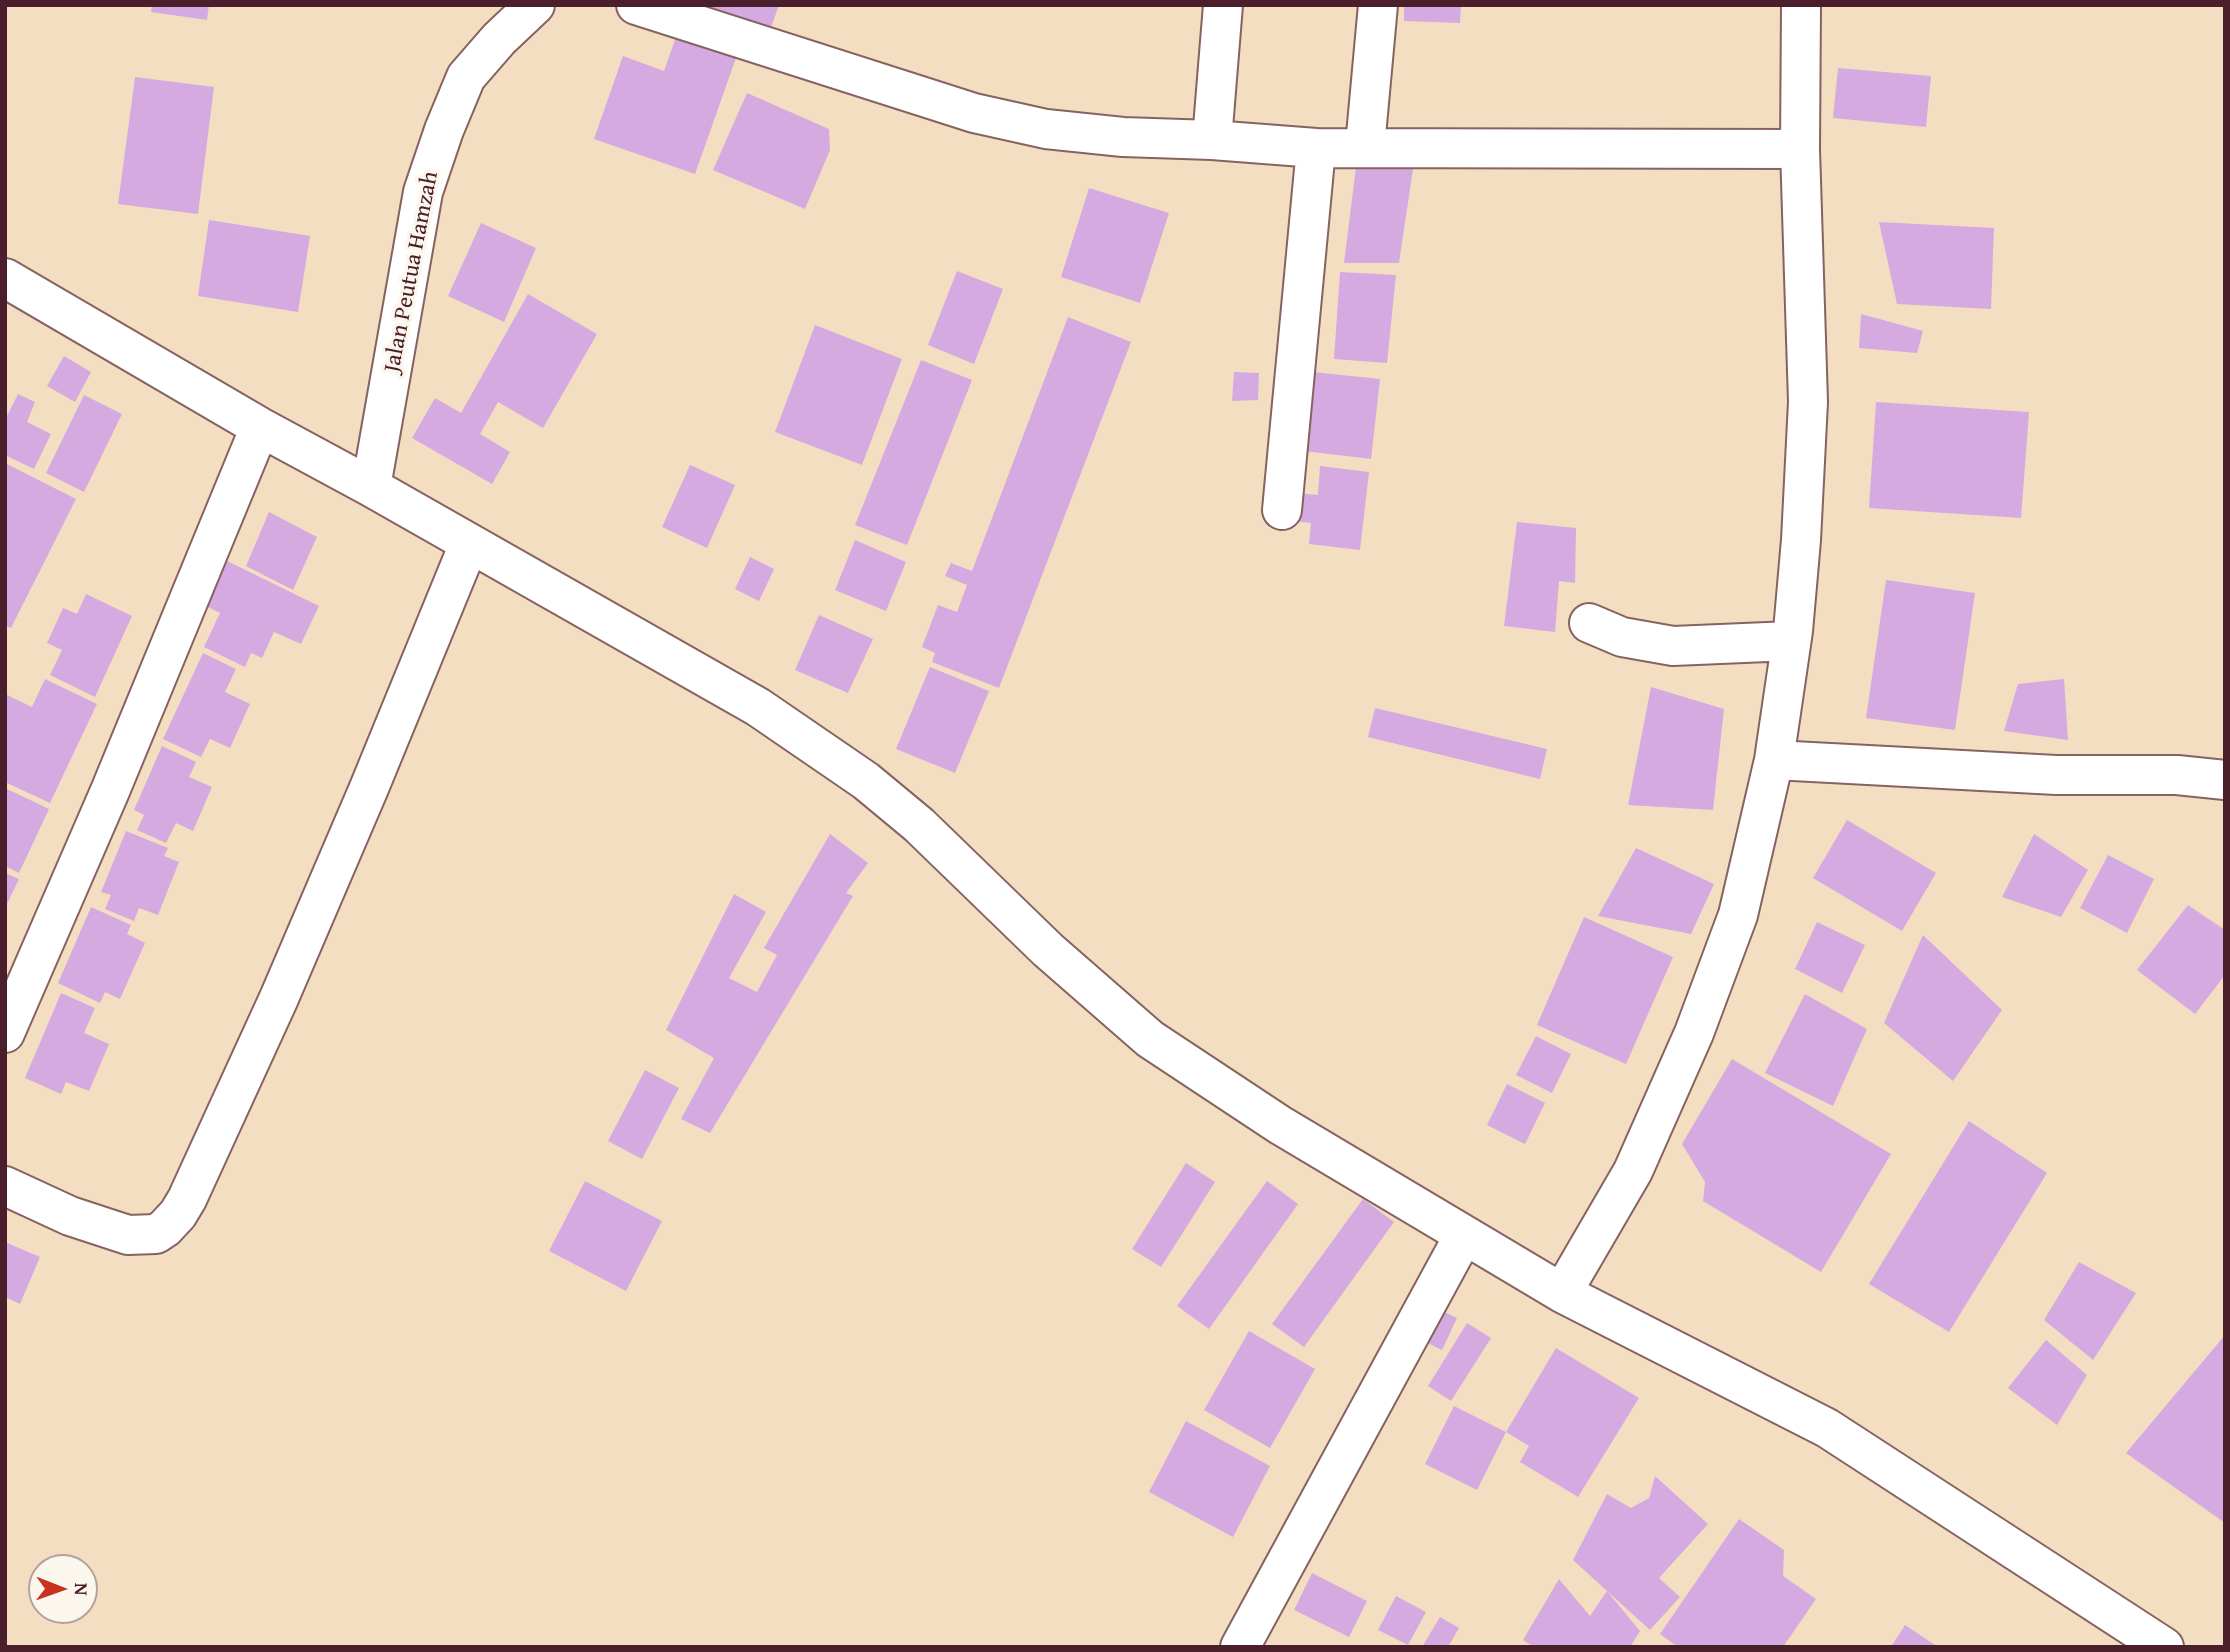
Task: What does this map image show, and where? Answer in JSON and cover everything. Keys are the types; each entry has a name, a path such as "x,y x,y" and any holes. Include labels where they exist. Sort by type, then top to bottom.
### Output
{"street":[{"name":"Jalan Peutua Hamzah","path":"371,487 424,192 444,130 466,77 499,39 535,5"},
{"path":"636,5 974,113 1046,129 1123,137 1316,148 1365,146 1800,149"},
{"path":"1212,140 1223,5"},
{"path":"1365,146 1378,5"},
{"path":"1562,1293 1633,1171 1694,1033 1738,915 1774,760 1791,641 1801,540 1808,402 1800,149 1801,5"},
{"path":"1282,510 1316,148"},
{"path":"5,278 260,427 371,487 758,707 866,781 919,825 1048,950 1150,1039 1280,1125 1562,1293 1827,1428 2164,1647"},
{"path":"5,1033 110,791 260,427"},
{"path":"5,1186 71,1216 128,1236 156,1234 177,1214 187,1199 279,998 469,544"},
{"path":"1589,623 1622,637 1673,646 1791,641"},
{"path":"1774,760 2056,775 2177,775 2225,780"},
{"path":"1240,1647 1464,1235"}],"building":[{"path":"152,5 209,5 207,20 151,12"},
{"path":"676,5 779,5 768,36"},
{"path":"1404,5 1461,5 1460,23 1404,21"},
{"path":"676,37 736,58 695,174 594,139 623,56 664,71"},
{"path":"1838,68 1931,76 1926,127 1833,118"},
{"path":"135,77 214,87 198,214 118,204"},
{"path":"747,93 829,129 830,150 805,209 713,170"},
{"path":"1356,167 1413,169 1399,263 1344,263"},
{"path":"1089,188 1169,213 1140,303 1061,277"},
{"path":"209,220 310,236 298,312 198,296"},
{"path":"1879,222 1994,228 1991,309 1897,304"},
{"path":"481,223 536,248 504,322 448,296"},
{"path":"957,271 1003,289 974,364 928,345"},
{"path":"1340,272 1396,275 1387,363 1334,359"},
{"path":"528,294 597,334 543,428 498,402 480,434 510,452 492,484 412,438 435,398 461,413"},
{"path":"1861,314 1923,331 1917,353 1859,348"},
{"path":"1068,317 1131,342 999,688 932,662 935,653 922,647 938,605 957,612 967,585 945,576 951,563 972,571"},
{"path":"815,325 902,359 862,465 775,432"},
{"path":"64,356 91,372 75,402 47,386"},
{"path":"921,360 972,380 907,545 855,525"},
{"path":"1234,372 1259,373 1258,400 1232,401"},
{"path":"1313,372 1380,379 1371,459 1304,451"},
{"path":"18,394 35,402 27,422 51,434 34,469 5,455 5,420"},
{"path":"84,395 122,414 84,492 46,473"},
{"path":"1876,402 2029,412 2021,518 1869,508"},
{"path":"5,463 76,499 11,628 5,625"},
{"path":"690,465 735,485 707,548 662,527"},
{"path":"1320,466 1369,472 1360,550 1309,544 1311,523 1291,521 1295,493 1318,495"},
{"path":"269,512 317,537 293,590 246,566"},
{"path":"1517,522 1576,528 1575,583 1559,581 1555,632 1504,626"},
{"path":"855,540 906,562 886,611 835,590"},
{"path":"219,557 319,606 301,644 274,632 262,658 251,653 245,667 204,647 220,613 198,602"},
{"path":"750,557 774,569 759,601 735,589"},
{"path":"1886,580 1975,593 1955,730 1866,718"},
{"path":"86,594 132,616 95,697 50,675 62,650 47,643 63,608 77,614"},
{"path":"819,615 873,639 848,693 795,670"},
{"path":"203,653 236,669 225,692 250,704 230,748 210,739 201,757 163,739"},
{"path":"930,667 989,691 955,773 896,749"},
{"path":"45,679 97,704 50,803 5,782 5,694 32,707"},
{"path":"2064,679 2068,740 2004,731 2018,684"},
{"path":"1651,687 1724,709 1713,810 1628,805"},
{"path":"1375,708 1547,749 1540,779 1368,737"},
{"path":"162,746 196,762 189,777 212,787 193,831 176,823 166,843 137,830 144,815 134,810"},
{"path":"5,788 49,809 19,873 5,866"},
{"path":"1847,820 1936,873 1902,931 1813,878"},
{"path":"126,831 168,848 164,856 179,862 158,915 139,908 134,921 105,909 111,895 101,892"},
{"path":"830,834 868,863 846,893 853,896 710,1133 681,1119 714,1058 666,1030 734,894 766,912 729,978 757,992 777,955 764,948"},
{"path":"2034,834 2088,870 2061,917 2002,897"},
{"path":"1636,848 1714,884 1691,934 1598,916"},
{"path":"2108,855 2154,879 2127,933 2080,908"},
{"path":"5,873 19,879 5,908"},
{"path":"2188,905 2225,930 2225,975 2195,1014 2137,970"},
{"path":"91,907 131,925 127,934 145,943 120,999 105,992 100,1003 58,983"},
{"path":"1584,917 1673,957 1626,1064 1537,1025"},
{"path":"1817,922 1865,945 1842,993 1795,969"},
{"path":"1923,935 2002,1010 1953,1081 1884,1023"},
{"path":"61,993 95,1008 84,1033 109,1044 89,1091 66,1082 61,1094 25,1078"},
{"path":"1805,994 1867,1029 1833,1106 1765,1073"},
{"path":"1536,1036 1571,1054 1552,1093 1516,1075"},
{"path":"1732,1059 1891,1154 1821,1272 1703,1201 1705,1182 1682,1144"},
{"path":"645,1070 679,1088 642,1159 608,1141"},
{"path":"1507,1084 1545,1103 1525,1144 1487,1125"},
{"path":"1969,1121 2047,1173 1949,1332 1869,1284"},
{"path":"1186,1163 1215,1182 1161,1267 1132,1249"},
{"path":"585,1181 662,1221 626,1291 549,1251"},
{"path":"1267,1181 1298,1204 1209,1329 1177,1306"},
{"path":"1363,1199 1394,1222 1304,1347 1272,1324"},
{"path":"5,1242 40,1257 20,1304 5,1297"},
{"path":"2079,1262 2136,1293 2093,1360 2044,1320"},
{"path":"1432,1306 1457,1318 1442,1350 1417,1338"},
{"path":"1467,1323 1491,1338 1451,1401 1428,1386"},
{"path":"1249,1331 1315,1369 1270,1448 1204,1410"},
{"path":"2225,1335 2225,1523 2126,1453"},
{"path":"2046,1340 2087,1375 2057,1425 2008,1388"},
{"path":"1556,1348 1639,1398 1578,1497 1520,1462 1529,1446 1506,1432"},
{"path":"1454,1406 1506,1432 1477,1490 1425,1464"},
{"path":"1186,1421 1270,1466 1233,1537 1149,1492"},
{"path":"1655,1476 1708,1524 1659,1578 1680,1597 1650,1630 1573,1560 1607,1494 1631,1508 1649,1498"},
{"path":"1739,1519 1784,1550 1783,1576 1816,1599 1783,1647 1678,1647 1660,1634"},
{"path":"1312,1573 1367,1601 1349,1637 1294,1610"},
{"path":"1559,1579 1590,1616 1607,1591 1640,1631 1630,1647 1534,1647 1523,1640"},
{"path":"1396,1596 1426,1612 1408,1645 1378,1630"},
{"path":"1440,1617 1459,1628 1448,1647 1422,1647"},
{"path":"1905,1625 1938,1647 1891,1647"}]}
